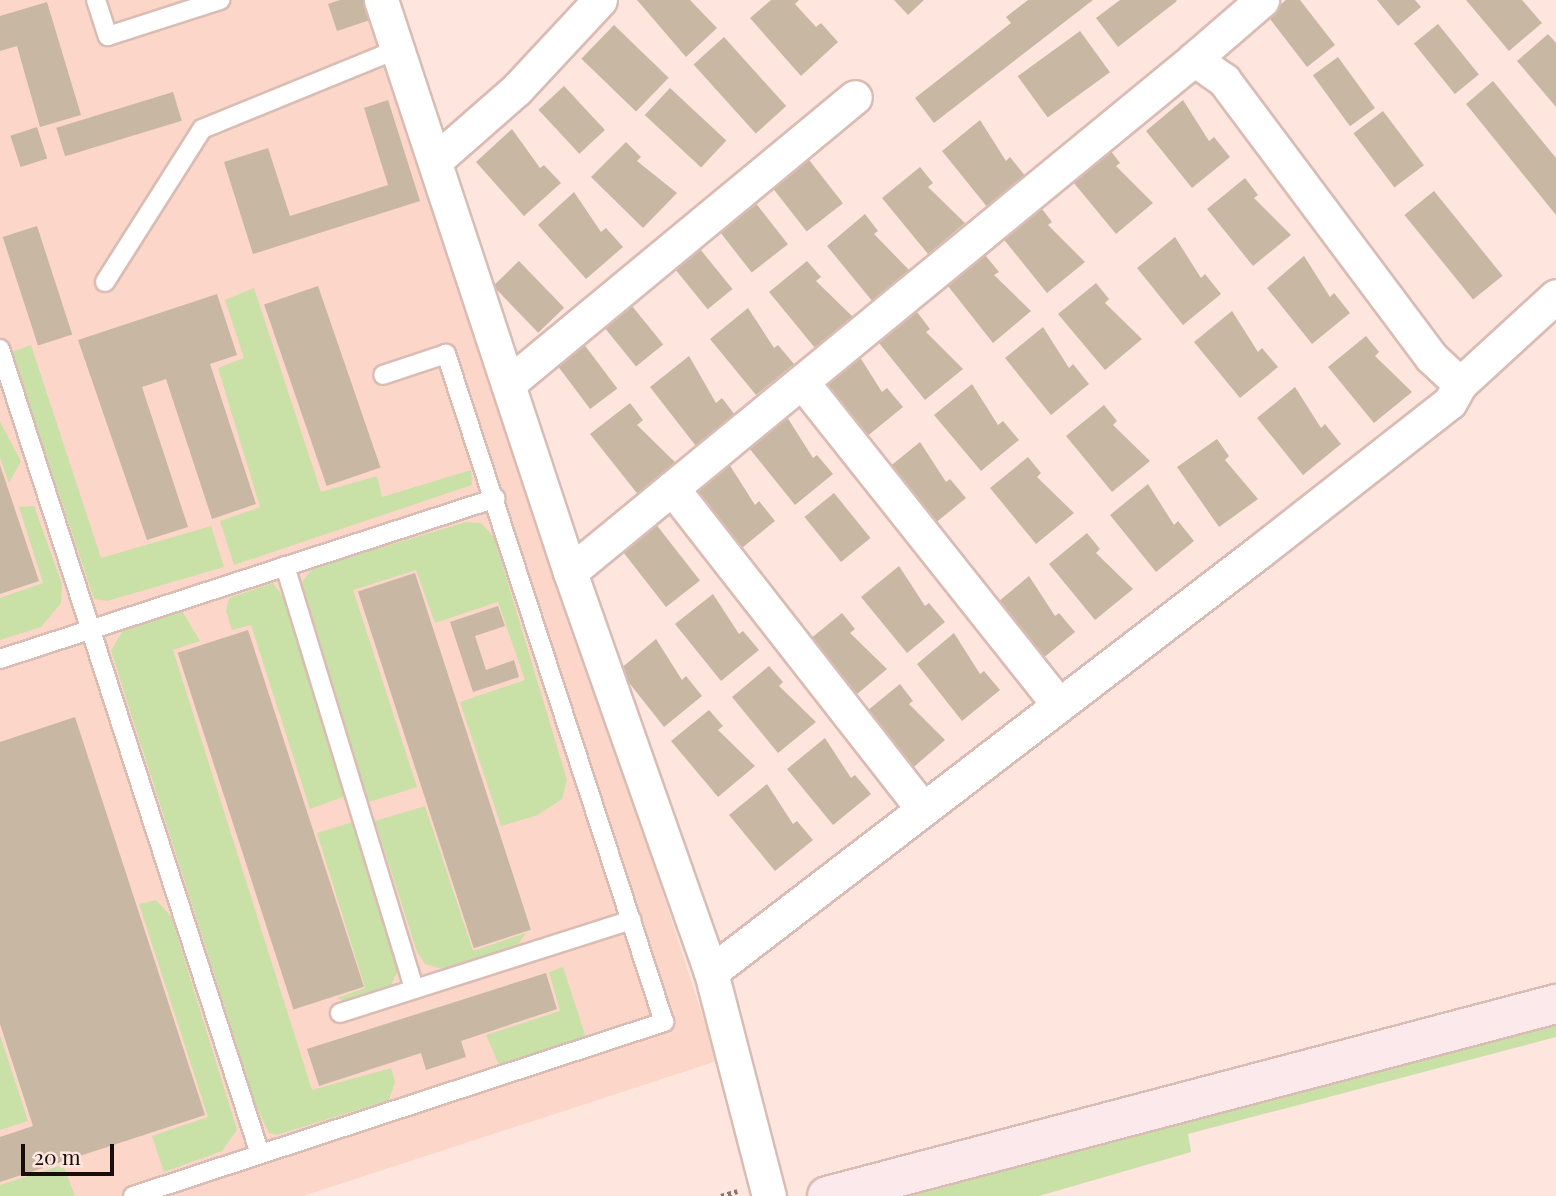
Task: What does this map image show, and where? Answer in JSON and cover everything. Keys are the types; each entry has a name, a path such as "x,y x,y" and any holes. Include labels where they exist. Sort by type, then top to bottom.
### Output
{"main road":[{"path":"827,1196 1556,1004"}],"street":[{"path":"381,0 570,572 711,971 769,1196"},
{"path":"436,160 516,90 600,0"},
{"path":"570,572 1194,59 1262,0"},
{"path":"1194,59 1224,80 1431,356 1460,384"},
{"path":"508,384 855,97"},
{"path":"711,971 1439,410 1460,384 1556,296"},
{"path":"803,382 1057,703"},
{"path":"672,488 922,808"}],"lane":[{"path":"96,0 108,36 220,0"},
{"path":"105,282 202,129 398,49"},
{"path":"0,349 87,631 260,1154"},
{"path":"133,1196 664,1021 496,498 446,354 383,375"},
{"path":"0,659 496,498"},
{"path":"285,566 414,989"},
{"path":"340,1013 632,920"}],"shaded area":[{"path":"0,0 375,0 717,1061 303,1196 0,1196"}],"green space":[{"path":"254,288 321,492 377,476 382,497 471,470 472,485 234,565 220,521 260,507 218,368 244,358 225,300"},
{"path":"31,345 101,558 211,526 224,567 107,601 94,599 12,352"},
{"path":"0,422 21,461 9,483 0,458"},
{"path":"34,506 62,584 61,603 41,627 0,640 0,598 43,583 19,507"},
{"path":"466,522 481,523 494,537 567,780 562,799 538,815 501,826 460,702 525,680 498,602 435,623 416,570 353,590 417,787 369,802 302,582 313,568"},
{"path":"273,583 287,603 346,788 343,797 310,809 251,625 232,630 226,611 229,598"},
{"path":"182,611 200,641 173,650 312,1090 391,1068 395,1082 389,1100 277,1135 269,1133 257,1108 111,651 123,630"},
{"path":"425,806 473,951 526,933 515,949 446,970 425,964 417,952 375,821"},
{"path":"356,821 400,966 389,990 345,1002 337,998 365,988 317,833"},
{"path":"156,900 171,916 237,1130 222,1151 164,1172 152,1136 208,1117 139,904"},
{"path":"563,967 586,1038 499,1065 486,1035 560,1011 549,972"},
{"path":"1556,1023 1556,1037 1188,1134 1191,1152 1039,1196 899,1196"},
{"path":"0,1035 28,1121 0,1130"},
{"path":"63,1165 75,1196 0,1196 0,1185"}],"building":[{"path":"340,0 370,0 376,18 337,31 328,4"},
{"path":"637,0 690,0 717,28 686,57"},
{"path":"771,0 799,0 795,4 816,27 821,23 838,42 801,76 750,18"},
{"path":"894,0 924,0 908,15"},
{"path":"1028,0 1093,0 934,123 915,98 1011,23 1006,17"},
{"path":"1120,0 1177,1 1118,47 1096,18"},
{"path":"1286,0 1300,0 1335,45 1307,67 1267,15"},
{"path":"1377,0 1415,0 1421,7 1398,26"},
{"path":"1466,0 1522,0 1542,23 1509,51"},
{"path":"47,2 81,115 40,127 17,46 0,51 0,16"},
{"path":"1438,24 1479,75 1455,94 1414,44"},
{"path":"614,25 669,78 636,112 581,59"},
{"path":"1080,31 1110,72 1048,118 1018,76"},
{"path":"1548,34 1556,43 1556,107 1517,61"},
{"path":"724,37 786,106 756,134 694,64"},
{"path":"1338,57 1375,108 1350,126 1313,75"},
{"path":"1493,81 1556,158 1556,215 1466,104"},
{"path":"564,86 605,130 579,154 538,110"},
{"path":"670,88 726,141 701,168 645,115"},
{"path":"173,92 182,121 65,156 56,128"},
{"path":"388,100 420,201 253,254 224,162 268,148 290,216 388,185 364,108"},
{"path":"1183,100 1209,141 1214,137 1230,157 1192,188 1146,131"},
{"path":"1383,111 1424,165 1394,188 1353,133"},
{"path":"980,120 1006,161 1010,157 1026,177 988,208 942,151"},
{"path":"37,127 47,158 21,167 10,136"},
{"path":"512,129 540,168 544,165 561,183 524,216 476,162"},
{"path":"626,142 641,157 637,161 677,193 643,228 591,177"},
{"path":"1107,146 1120,163 1116,166 1153,203 1116,234 1069,177"},
{"path":"806,156 843,203 807,232 770,184"},
{"path":"920,167 933,183 928,187 965,223 928,254 882,198"},
{"path":"1245,178 1258,195 1254,198 1291,235 1253,266 1207,209"},
{"path":"1434,191 1503,276 1473,300 1404,215"},
{"path":"574,192 601,232 606,228 623,247 586,279 538,225"},
{"path":"751,197 788,244 752,273 715,225"},
{"path":"1039,205 1052,222 1048,225 1085,262 1047,293 1001,236"},
{"path":"865,214 878,231 874,234 910,271 873,302 827,246"},
{"path":"37,226 72,334 38,346 3,237"},
{"path":"1175,237 1201,278 1205,274 1221,294 1183,325 1137,268"},
{"path":"696,244 733,289 708,309 671,264"},
{"path":"985,255 999,272 994,275 1031,311 993,343 948,286"},
{"path":"1304,256 1330,297 1334,293 1350,313 1312,344 1267,288"},
{"path":"519,261 564,308 538,333 493,286"},
{"path":"807,261 821,277 816,281 853,317 815,348 769,292"},
{"path":"1096,283 1109,299 1105,303 1142,339 1105,370 1058,314"},
{"path":"318,286 381,468 327,486 264,305"},
{"path":"217,294 237,355 210,364 256,504 212,519 166,379 142,387 188,527 147,540 78,340"},
{"path":"628,301 663,345 636,367 601,323"},
{"path":"748,308 774,348 778,345 794,364 756,395 710,339"},
{"path":"1232,311 1258,352 1262,348 1278,367 1240,398 1194,342"},
{"path":"917,312 930,329 926,332 963,369 925,400 879,343"},
{"path":"1043,327 1069,368 1073,364 1089,384 1051,415 1005,358"},
{"path":"1366,336 1379,352 1375,356 1412,392 1374,423 1328,367"},
{"path":"580,339 617,389 590,409 553,359"},
{"path":"856,351 882,392 887,388 903,407 865,438 819,382"},
{"path":"689,356 716,403 722,398 738,419 699,450 650,387"},
{"path":"972,384 998,425 1003,421 1019,440 981,471 934,415"},
{"path":"1295,387 1321,428 1325,424 1341,444 1303,475 1257,418"},
{"path":"630,403 643,420 637,425 679,466 640,497 590,434"},
{"path":"1104,405 1117,421 1113,425 1150,461 1112,492 1066,436"},
{"path":"787,417 813,458 817,455 833,474 795,505 749,448"},
{"path":"1217,439 1229,456 1225,460 1258,499 1219,527 1177,467"},
{"path":"920,442 946,482 950,479 966,498 928,529 882,473"},
{"path":"1028,457 1041,473 1037,477 1074,513 1036,544 990,488"},
{"path":"729,464 755,505 759,501 775,521 737,552 691,496"},
{"path":"0,465 39,581 0,594"},
{"path":"1148,484 1174,525 1178,521 1194,541 1156,572 1110,515"},
{"path":"834,493 871,538 841,562 804,517"},
{"path":"655,523 700,581 666,607 621,549"},
{"path":"1087,533 1100,549 1096,553 1133,589 1095,620 1049,564"},
{"path":"899,566 925,606 929,603 945,622 907,653 861,597"},
{"path":"415,573 531,930 474,948 358,592"},
{"path":"1029,576 1055,616 1059,613 1075,632 1037,663 992,607"},
{"path":"713,594 739,634 743,631 759,650 721,681 675,624"},
{"path":"498,606 505,626 475,636 486,670 514,660 519,677 473,692 450,622"},
{"path":"842,613 855,629 850,633 887,669 850,700 804,644"},
{"path":"248,630 364,987 294,1010 178,653"},
{"path":"954,633 980,674 984,671 1000,690 962,721 917,664"},
{"path":"656,639 682,680 686,676 702,696 664,727 619,670"},
{"path":"769,666 783,682 779,686 816,722 778,753 732,697"},
{"path":"900,684 913,701 909,704 945,740 908,772 862,715"},
{"path":"709,710 723,726 718,730 755,766 718,797 671,741"},
{"path":"75,717 205,1115 0,1182 0,1137 33,1126 0,1024 0,742"},
{"path":"825,738 851,778 855,775 871,794 833,825 787,769"},
{"path":"767,784 793,824 797,821 813,840 775,871 729,815"},
{"path":"546,973 557,1009 461,1041 466,1057 426,1070 421,1053 319,1086 307,1049"}]}
